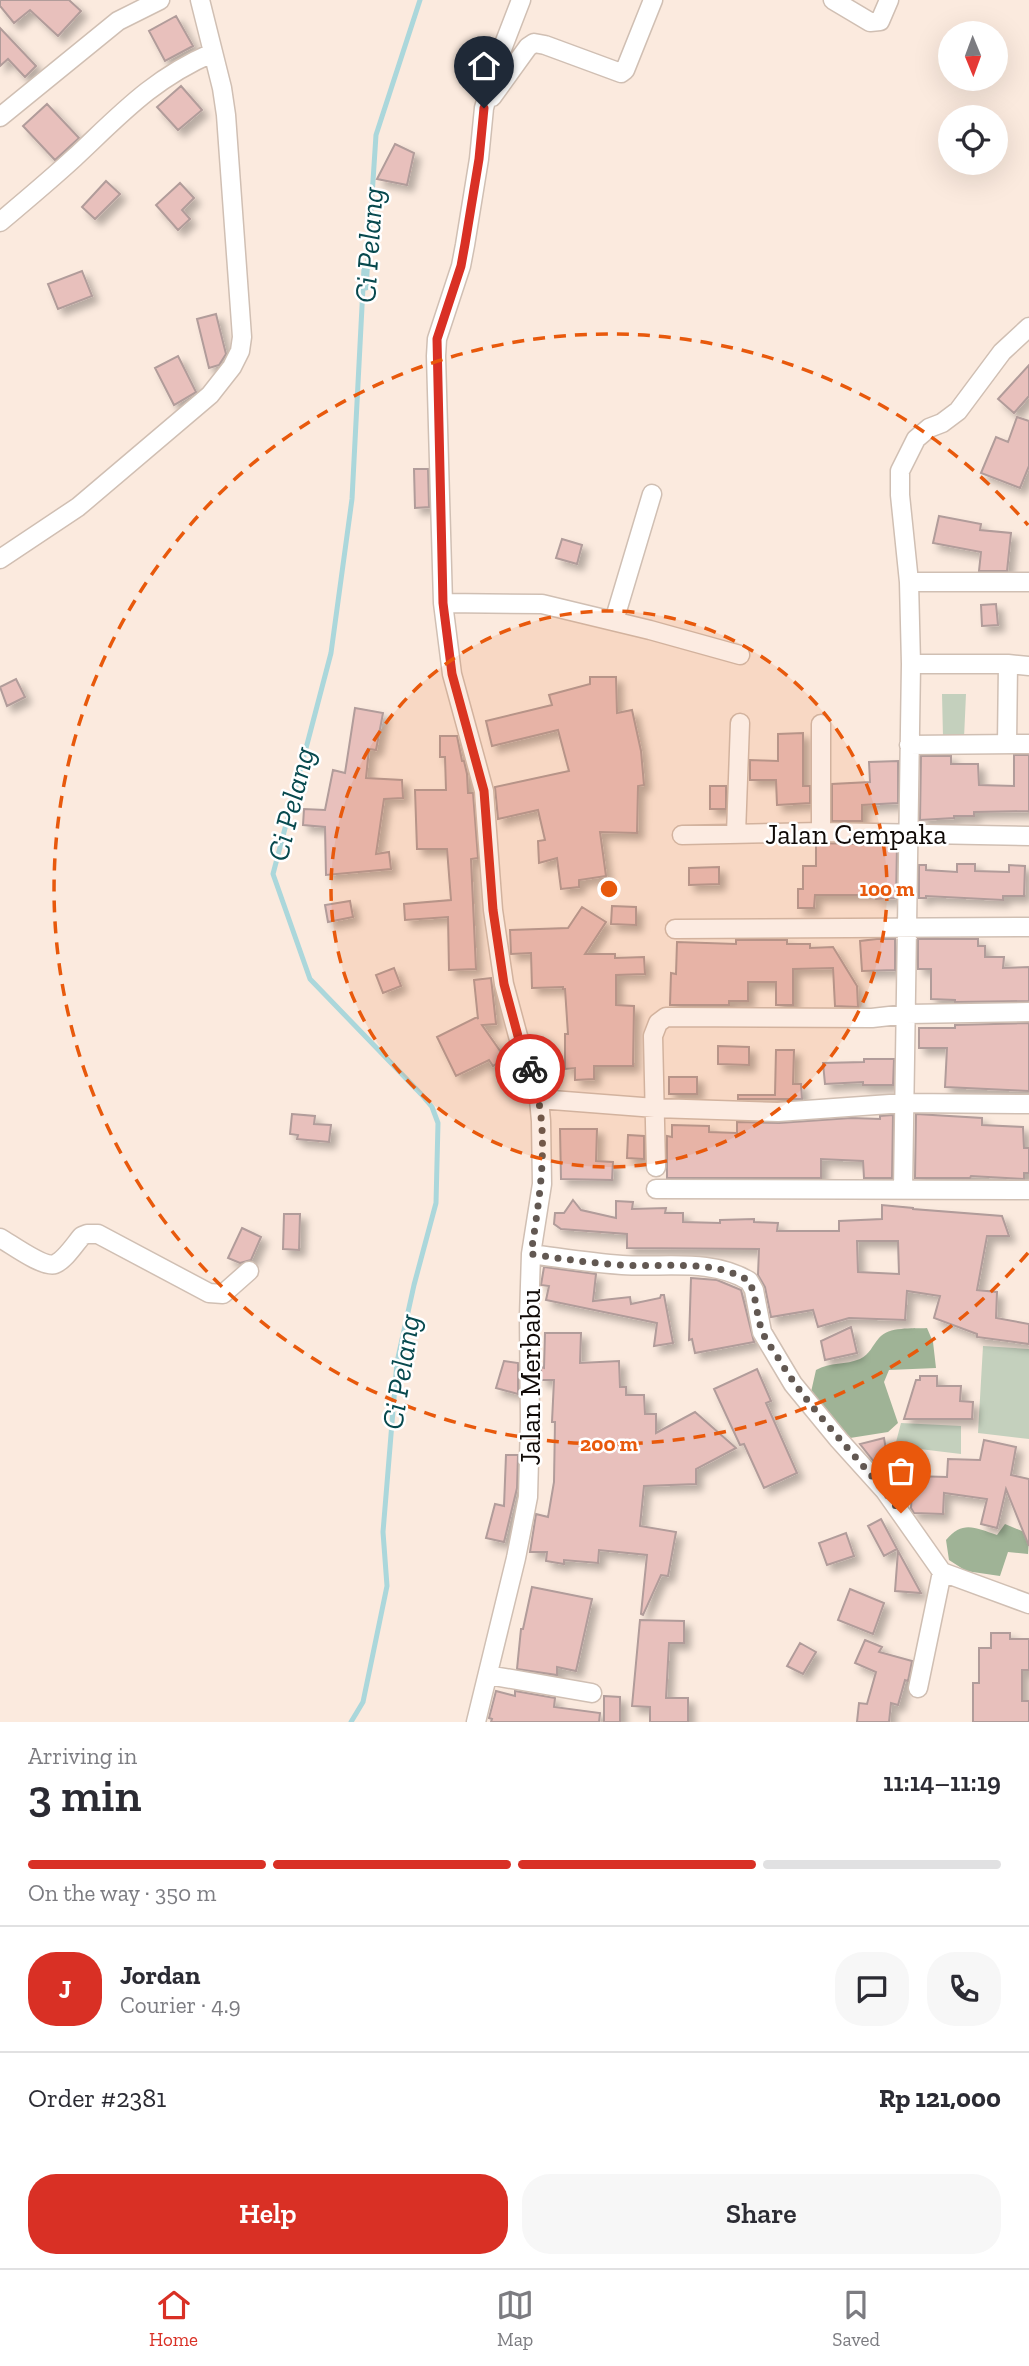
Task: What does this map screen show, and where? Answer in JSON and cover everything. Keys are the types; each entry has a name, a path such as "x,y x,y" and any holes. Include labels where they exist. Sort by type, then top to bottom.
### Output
{"street":[{"path":"0,117 118,21 160,0"},
{"path":"0,559 78,507 210,395 240,351 242,337 228,135 222,88 200,0"},
{"name":"Jalan Merbabu","path":"476,1722 528,1497 531,1254 542,1184 539,1098 504,984 493,910 484,791 452,674 443,603 437,339 461,266 479,159 484,108 499,57 521,0"},
{"path":"484,108 528,47 534,43 545,44 616,72 625,70 653,0"},
{"path":"833,0 870,22 880,21 889,0"},
{"path":"0,222 134,100 174,72 212,53"},
{"path":"903,1190 911,664 909,582 900,471 916,439 958,411 1002,352 1029,327"},
{"path":"614,621 652,494"},
{"path":"909,582 1029,582"},
{"path":"443,603 542,604 740,654"},
{"path":"911,664 1029,666"},
{"path":"1007,744 1008,664"},
{"path":"736,834 740,723"},
{"path":"821,724 821,832"},
{"path":"909,745 1029,744"},
{"name":"Jalan Cempaka","path":"682,835 821,832 1029,836"},
{"path":"675,929 1029,927"},
{"path":"656,1167 653,1036 658,1023 666,1017 872,1018 907,1014 1029,1012"},
{"path":"539,1098 655,1108 778,1112 904,1103 1029,1104"},
{"path":"656,1189 1029,1190"},
{"path":"0,1238 40,1262 50,1264 59,1261 82,1236 98,1234 217,1295 223,1294 250,1271"},
{"path":"531,1254 579,1262 710,1266 749,1281 754,1290 762,1332 793,1384 885,1491 942,1572 1029,1604"},
{"path":"919,1688 942,1572"},
{"path":"488,1675 592,1693"}],"green space":[{"path":"942,694 966,694 964,738 943,737"},
{"path":"927,1328 933,1342 936,1368 889,1370 884,1382 898,1423 888,1432 850,1438 811,1392 816,1370 860,1359 883,1334 901,1329"},
{"path":"983,1346 1029,1349 1029,1439 978,1433"},
{"path":"901,1423 961,1426 961,1454 895,1446"},
{"path":"1005,1524 1029,1534 1028,1554 1008,1552 1000,1576 966,1571 949,1560 946,1540 958,1530 970,1527 997,1535"}],"building":[{"path":"0,0 69,0 81,11 58,36 30,10 14,23 0,6"},
{"path":"176,16 193,46 165,61 149,31"},
{"path":"0,28 36,66 25,77 8,59 0,66"},
{"path":"181,86 202,110 178,130 157,107"},
{"path":"47,104 79,138 55,160 23,126"},
{"path":"395,144 414,153 407,185 377,179"},
{"path":"106,181 120,194 95,219 82,207"},
{"path":"180,183 194,198 182,210 190,219 178,230 156,205"},
{"path":"82,271 92,296 58,309 48,284"},
{"path":"216,314 226,354 219,365 209,368 197,319"},
{"path":"178,356 196,392 174,405 155,368"},
{"path":"1029,365 1029,396 1014,413 998,399"},
{"path":"1017,417 1029,421 1029,466 1020,488 981,473 996,437 1008,442"},
{"path":"414,469 428,469 429,507 415,508"},
{"path":"939,516 981,524 980,530 1011,533 1007,571 979,571 981,552 933,543"},
{"path":"562,539 582,545 577,564 556,558"},
{"path":"996,604 998,625 982,626 981,605"},
{"path":"590,677 616,677 617,713 632,710 641,751 644,785 638,786 637,833 600,832 606,876 579,880 579,887 561,889 557,858 539,863 538,841 545,840 538,810 498,819 495,787 569,771 558,730 492,746 486,721 552,705 549,695 590,684"},
{"path":"16,679 25,697 7,706 0,687"},
{"path":"355,708 383,713 376,750 369,749 366,778 402,780 403,798 384,799 376,854 389,852 391,869 326,875 325,827 303,825 304,809 325,810 333,770 345,773"},
{"path":"803,733 803,786 810,786 810,803 777,805 776,780 750,780 750,760 778,761 778,734"},
{"path":"440,736 457,736 467,774 468,793 473,793 478,858 471,859 476,969 449,970 448,917 405,920 404,904 451,900 447,849 417,849 415,790 446,790 445,757 440,757"},
{"path":"1014,755 1029,755 1029,811 974,812 974,816 920,820 921,756 951,756 951,764 978,764 979,785 1014,786"},
{"path":"898,761 898,803 862,805 862,821 832,821 832,784 870,782 869,762"},
{"path":"710,786 726,786 726,809 710,809"},
{"path":"816,843 897,845 896,898 815,895 814,908 798,908 798,889 803,889 803,866 816,866"},
{"path":"957,864 975,864 975,871 1009,872 1009,865 1025,866 1024,896 1003,896 1003,900 926,896 919,898 919,865 926,865 926,870 957,872"},
{"path":"719,867 719,884 689,885 689,868"},
{"path":"350,901 353,917 328,922 325,905"},
{"path":"612,906 636,907 636,925 611,924"},
{"path":"582,907 606,922 585,954 615,954 615,958 644,957 645,974 616,975 616,1005 634,1006 633,1066 594,1066 594,1079 575,1080 575,1068 565,1069 565,1034 568,1034 565,989 532,988 531,953 511,954 510,930 568,928"},
{"path":"895,939 895,970 862,971 860,941"},
{"path":"918,939 978,939 978,946 985,946 985,957 1004,957 1003,968 1029,967 1029,1001 955,1002 931,999 931,969 918,969"},
{"path":"736,940 787,940 787,944 810,944 810,948 833,947 857,986 858,1007 835,1006 833,968 793,969 793,1005 776,1005 776,982 748,982 748,1001 729,1001 729,1005 670,1005 671,973 676,974 677,942 736,944"},
{"path":"394,968 401,986 383,993 376,975"},
{"path":"491,978 496,1024 482,1025 505,1058 493,1066 489,1060 456,1076 437,1037 477,1017 478,1019 474,980"},
{"path":"1029,1023 1029,1091 945,1087 947,1048 919,1048 919,1028"},
{"path":"718,1046 749,1047 749,1065 718,1064"},
{"path":"776,1050 794,1050 793,1084 801,1084 802,1099 738,1099 738,1095 775,1095"},
{"path":"864,1059 894,1059 893,1085 863,1085 863,1082 825,1084 823,1063 864,1062"},
{"path":"669,1077 697,1077 697,1094 669,1094"},
{"path":"292,1114 315,1116 314,1124 331,1125 329,1142 297,1139 298,1135 290,1134"},
{"path":"916,1114 982,1118 982,1125 1023,1127 1024,1148 1029,1148 1029,1173 1024,1173 1024,1179 971,1176 915,1178"},
{"path":"893,1115 892,1178 864,1178 863,1161 821,1159 821,1178 667,1178 667,1136 672,1137 672,1125 709,1126 709,1132 737,1133 737,1122 880,1119 880,1116"},
{"path":"560,1129 597,1129 596,1161 613,1162 612,1180 561,1179"},
{"path":"628,1135 644,1136 644,1159 627,1158"},
{"path":"573,1200 581,1210 616,1218 616,1201 633,1202 632,1209 666,1208 665,1213 683,1213 683,1222 720,1223 720,1220 754,1219 754,1222 778,1223 777,1231 839,1231 839,1221 882,1219 882,1205 1002,1216 1009,1236 987,1236 977,1290 997,1292 996,1318 1029,1324 1029,1344 977,1337 977,1334 934,1318 940,1296 907,1291 905,1320 849,1318 818,1327 813,1310 771,1317 765,1287 758,1275 759,1249 627,1248 627,1234 561,1229 554,1224 555,1213 564,1213","holes":["857,1241 898,1241 899,1274 858,1272"]},
{"path":"284,1214 300,1214 299,1250 283,1249"},
{"path":"242,1228 261,1237 251,1260 240,1263 228,1258"},
{"path":"544,1267 596,1274 593,1301 630,1297 631,1304 664,1295 673,1343 654,1346 657,1323 546,1300 549,1286 541,1285"},
{"path":"691,1278 717,1280 741,1290 754,1342 695,1353 692,1339 689,1340"},
{"path":"851,1327 857,1353 825,1360 821,1341"},
{"path":"545,1333 581,1333 580,1363 619,1361 620,1387 626,1387 626,1395 644,1395 645,1414 656,1414 656,1433 695,1412 736,1448 696,1469 696,1484 644,1486 640,1526 676,1532 668,1576 661,1575 643,1615 647,1555 599,1550 598,1563 564,1560 564,1564 546,1561 547,1552 530,1552 536,1514 548,1517 554,1482 554,1380 541,1380"},
{"path":"504,1361 518,1363 518,1394 496,1388"},
{"path":"757,1369 771,1401 766,1403 797,1473 764,1488 714,1389"},
{"path":"920,1376 937,1376 937,1386 961,1386 960,1401 973,1402 972,1419 904,1419 916,1380 920,1380"},
{"path":"884,1438 888,1461 875,1463 860,1444"},
{"path":"984,1440 1016,1447 1011,1475 1029,1479 1029,1546 1006,1489 997,1528 981,1524 987,1499 944,1493 943,1514 914,1513 911,1508 913,1476 947,1477 948,1459 980,1460"},
{"path":"506,1455 518,1455 517,1488 504,1542 486,1538 495,1504 504,1506"},
{"path":"881,1519 897,1549 884,1556 868,1526"},
{"path":"846,1533 854,1556 827,1565 819,1543"},
{"path":"898,1551 921,1593 895,1591"},
{"path":"532,1587 592,1599 576,1671 557,1667 557,1675 517,1669 521,1629"},
{"path":"850,1589 884,1603 873,1634 838,1620"},
{"path":"640,1620 684,1621 684,1643 669,1643 666,1698 688,1698 688,1722 650,1722 650,1707 632,1706"},
{"path":"991,1633 1010,1633 1010,1639 1029,1639 1029,1670 1022,1670 1022,1701 1029,1701 1029,1722 973,1722 973,1683 979,1683 979,1648 991,1648"},
{"path":"865,1640 882,1647 879,1652 912,1661 908,1681 905,1680 898,1705 891,1703 889,1722 857,1722 859,1703 867,1704 876,1672 855,1663"},
{"path":"800,1643 816,1652 803,1674 787,1666"},
{"path":"496,1691 515,1696 515,1691 555,1698 554,1707 600,1713 599,1722 491,1722 492,1719 489,1718"},
{"path":"604,1696 620,1697 620,1722 604,1722"}],"waterway":[{"name":"Ci Pelang","path":"351,1722 363,1702 387,1586 383,1532 397,1362 436,1203 438,1123 432,1107 421,1094 310,979 273,874 331,653 352,499 364,268 366,288 376,135 420,0"}],"way so far":[{"path":"530,1069 539,1098 542,1184 531,1254 579,1262 710,1266 742,1276 754,1290 762,1332 793,1384 901,1513"}],"route":[{"path":"484,108 479,159 461,266 437,339 443,603 452,674 484,791 493,910 504,984 509,1008 530,1069"}]}
